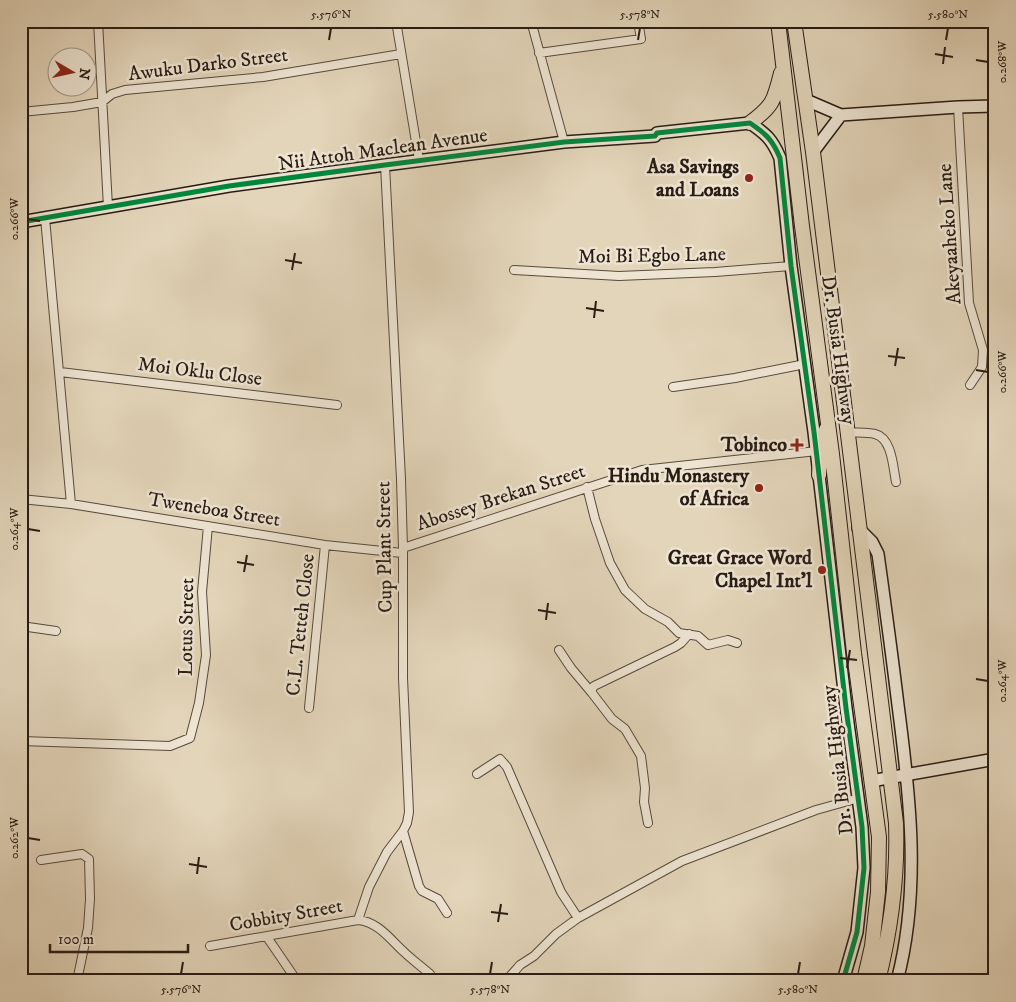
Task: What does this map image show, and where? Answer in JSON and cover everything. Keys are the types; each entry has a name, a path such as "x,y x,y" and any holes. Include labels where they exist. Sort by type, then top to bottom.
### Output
{"highway":[{"name":"Dr. Busia Highway","path":"778,21 879,836 878,892 872,946 864,981"},
{"name":"Dr. Busia Highway","path":"794,21 806,100 896,823 896,876 890,928 878,981"},
{"path":"750,123 768,110 773,102 783,63"},
{"path":"819,475 818,442 828,420"},
{"path":"818,442 832,454"},
{"path":"849,606 863,627 866,636 880,753 891,777"},
{"path":"871,781 881,787 885,795 896,876"}],"street":[{"path":"98,21 108,207"},
{"path":"396,21 418,160"},
{"path":"531,21 564,142"},
{"path":"539,53 641,38 638,21"},
{"name":"Awuku Darko Street","path":"21,112 102,102 112,94 125,90 263,77 401,54"},
{"path":"806,100 841,115 995,106"},
{"name":"Akeyaaheko Lane","path":"958,107 969,303 983,350 982,367 970,384"},
{"path":"812,152 841,115"},
{"path":"750,123 774,144 780,158 791,266 818,442"},
{"name":"Nii Attoh Maclean Avenue","path":"21,222 229,186 418,160 564,142 655,136 657,133 750,123"},
{"name":"Cup Plant Street","path":"385,165 402,550 403,678 409,812 403,832"},
{"path":"45,218 71,504"},
{"name":"Moi Bi Egbo Lane","path":"514,270 620,276 715,272 791,266"},
{"path":"673,387 735,378 805,364"},
{"name":"Moi Oklu Close","path":"60,372 338,405"},
{"path":"847,432 875,434 883,438 887,443 896,482"},
{"name":"Abossey Brekan Street","path":"402,550 586,487 642,470 818,442"},
{"name":"Dr. Busia Highway","path":"819,475 852,755 859,798 864,868 856,932 843,981"},
{"path":"586,487 610,563 622,585 645,609 668,622 679,633 698,636 708,645 728,640 738,643"},
{"name":"Tweneboa Street","path":"21,499 71,504 325,545 402,550"},
{"name":"Lotus Street","path":"21,741 170,746 190,738 199,703 206,655 202,592 208,526"},
{"path":"858,528 872,542 878,554 908,774 912,840 910,901 898,981"},
{"name":"C.L. Tetteh Close","path":"309,708 325,545"},
{"path":"21,626 56,631"},
{"path":"592,693 594,686 675,647 689,634"},
{"path":"559,650 612,719 625,729 641,756 645,788 644,802 648,823"},
{"path":"477,774 500,759 507,767 561,892 578,918"},
{"path":"871,781 995,759"},
{"path":"910,801 914,788 932,770"},
{"path":"506,981 520,965 534,956 556,934 578,918 682,861 816,810 859,798"},
{"path":"403,832 419,886 422,891 438,899 447,912"},
{"name":"Cobbity Street","path":"210,946 358,920 369,886 377,870 387,852 403,832"},
{"path":"41,860 82,854 89,859 90,899 88,928 77,981"},
{"path":"358,920 367,921 374,925 430,974"},
{"path":"267,936 297,981"}],"cycle path":[{"path":"21,222 229,186 564,142 655,136 657,133 750,123 764,134 771,141 780,158 791,266 814,432 846,708 862,827 864,868 857,932 843,981"}],"place":[{"name":"Asa Savings and Loans","path":"749,178"},
{"name":"Tobinco","path":"797,445"},
{"name":"Hindu Monastery of Africa","path":"759,488"},
{"name":"Great Grace Word Chapel Int'l","path":"822,570"}]}
